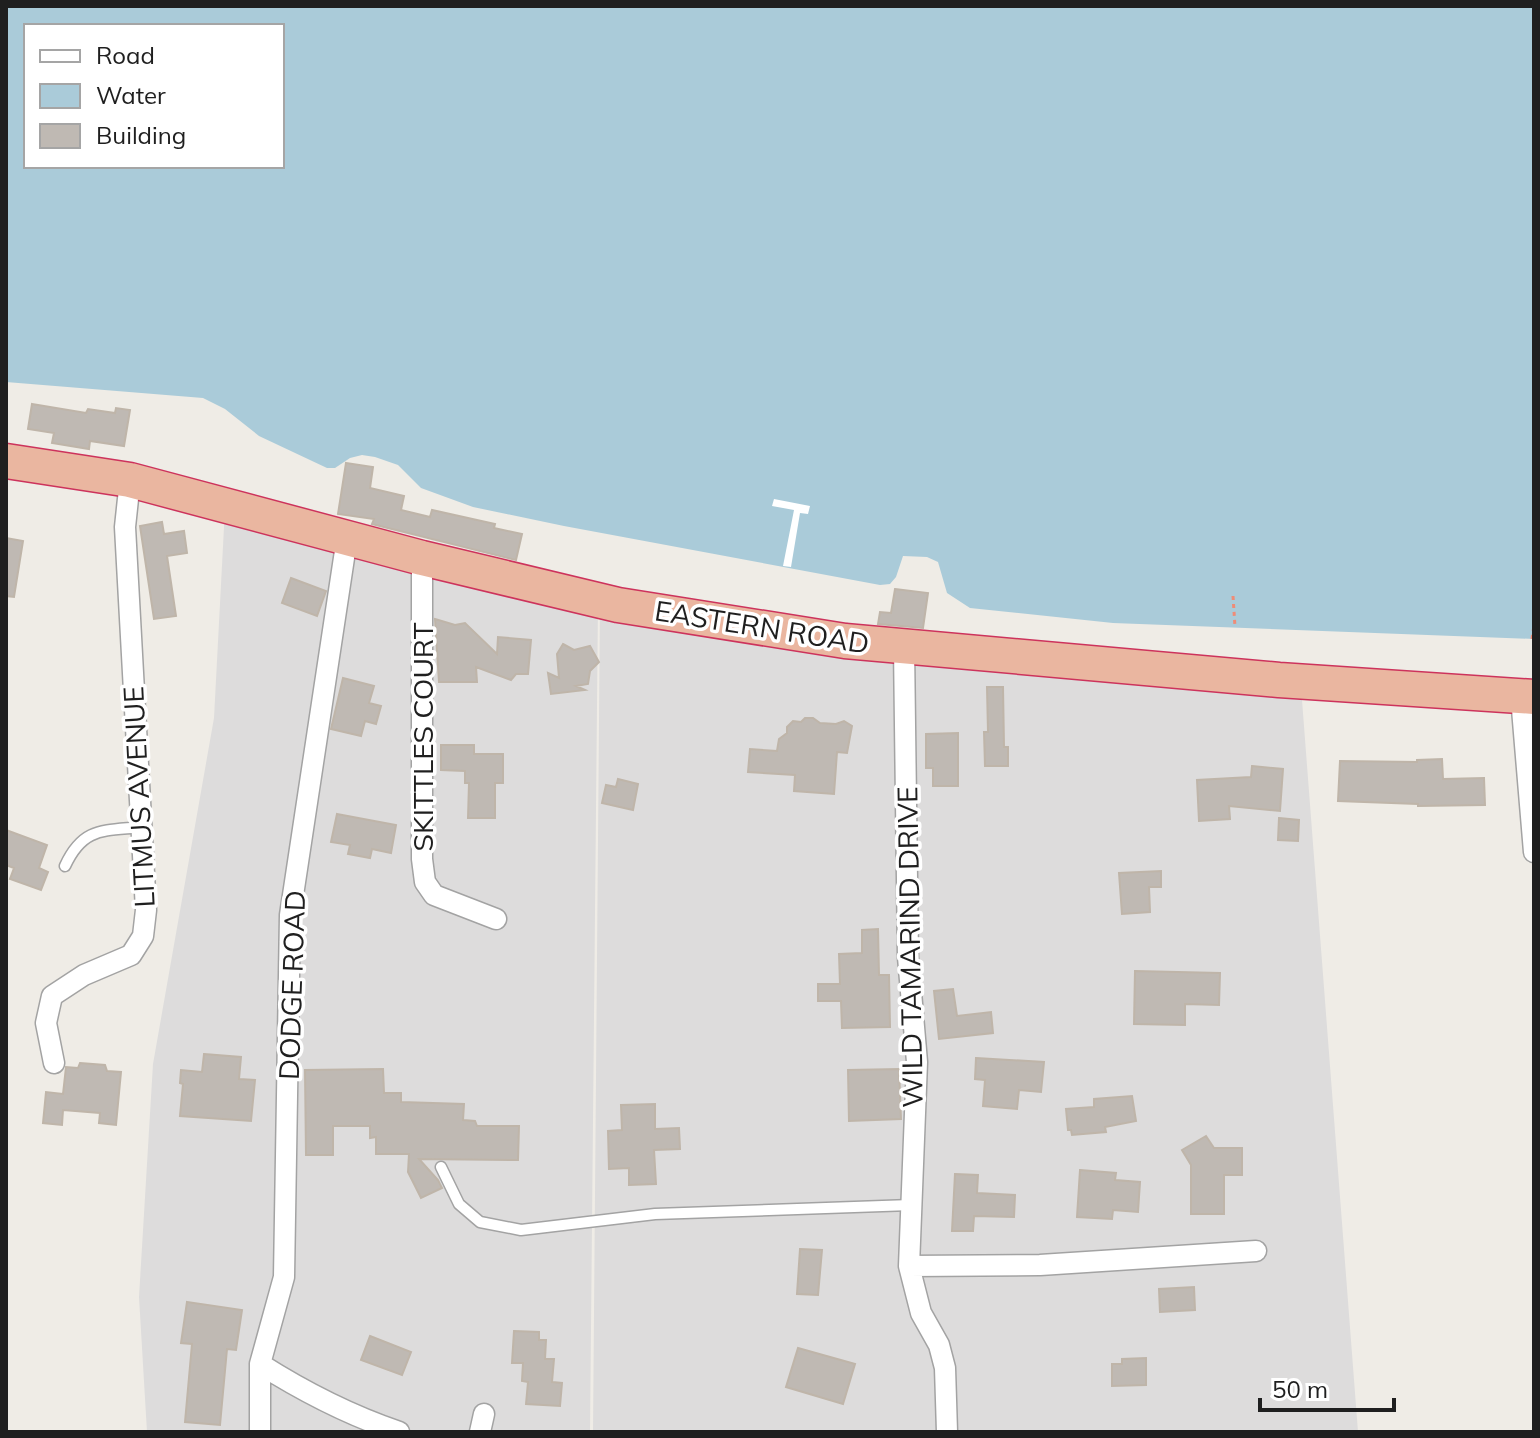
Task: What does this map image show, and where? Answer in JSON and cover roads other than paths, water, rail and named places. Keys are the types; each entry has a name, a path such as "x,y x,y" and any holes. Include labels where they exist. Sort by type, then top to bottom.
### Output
{"highway":[{"name":"EASTERN ROAD","path":"6,461 130,480 422,558 618,605 845,641 1279,680 1528,697"}],"street":[{"name":"LITMUS AVENUE","path":"54,1063 46,1023 52,996 84,975 131,955 143,936 146,910 125,527 130,480"},
{"name":"DODGE ROAD","path":"260,1432 260,1364 284,1277 290,915 347,538"},
{"name":"SKITTLES COURT","path":"422,558 422,859 425,882 434,895 496,919"},
{"name":"WILD TAMARIND DRIVE","path":"904,647 908,957 917,1062 909,1266 921,1313 939,1345 945,1368 947,1432"},
{"path":"1528,697 1534,852"},
{"path":"909,1266 1040,1265 1256,1251"},
{"path":"260,1364 308,1394 399,1432"}],"lane":[{"path":"65,866 82,838 99,832 141,827"},
{"path":"441,1167 459,1204 480,1222 521,1230 655,1214 911,1205"}],"water":[{"path":"6,6 1534,6 1534,639 1113,623 970,608 947,593 938,562 927,557 903,556 896,577 890,584 880,585 473,507 421,488 398,465 375,457 362,455 350,458 335,468 327,468 259,436 225,409 203,398 6,382"}]}
